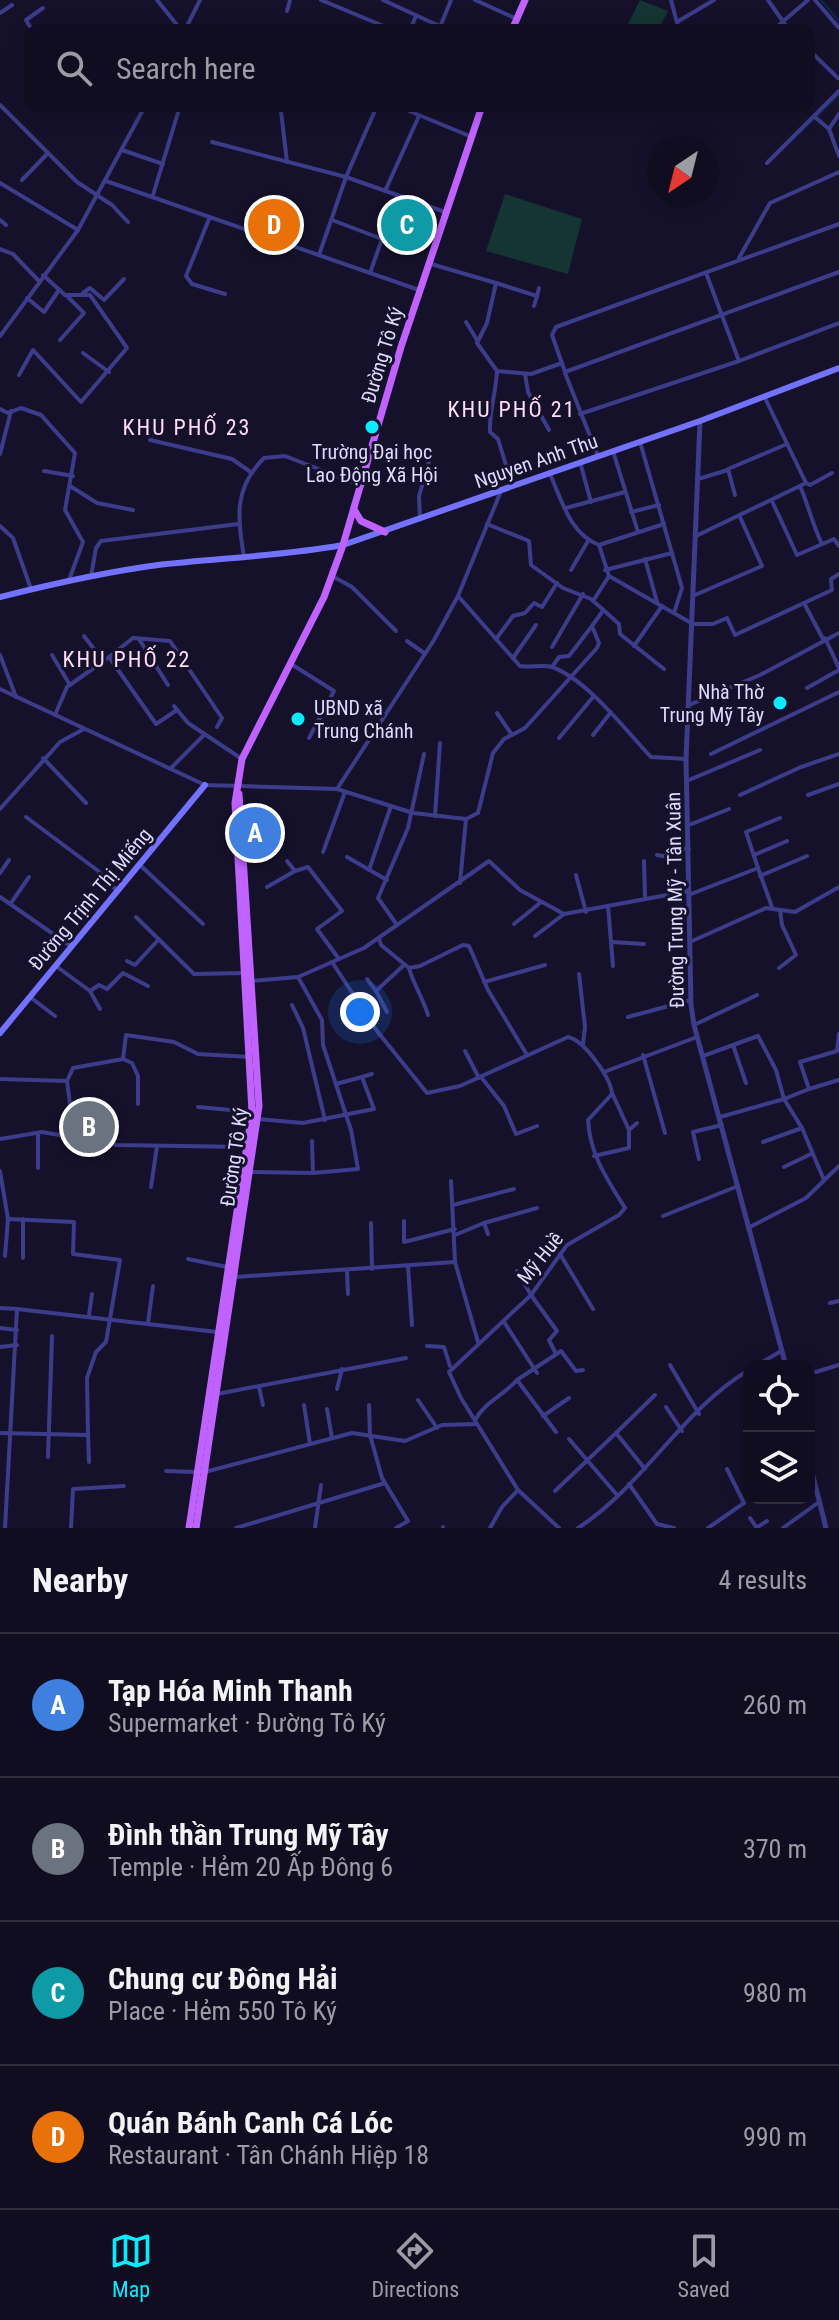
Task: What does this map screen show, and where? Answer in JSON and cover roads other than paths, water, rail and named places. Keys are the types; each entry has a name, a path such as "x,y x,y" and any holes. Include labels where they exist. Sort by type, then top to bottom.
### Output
{"main road":[{"path":"515,24 525,0"},
{"name":"Đường Tô Ký","path":"254,1116 235,803 242,759 332,576 363,486 419,290 480,112"},
{"name":"Nguyen Anh Thu","path":"0,597 91,576 343,545 700,421 839,369"},
{"path":"355,511 361,521 385,532"},
{"name":"Đường Trịnh Thị Miếng","path":"0,1033 205,785"},
{"name":"Đường Tô Ký","path":"196,1528 217,1332 259,1090 237,788"},
{"name":"Đường Tô Ký","path":"189,1528 215,1394 245,1172"}],"street":[{"path":"157,0 173,24"},
{"path":"186,24 200,0"},
{"path":"287,11 290,0"},
{"path":"321,0 379,24"},
{"path":"383,0 433,24"},
{"path":"400,8 404,0"},
{"path":"441,24 451,0"},
{"path":"475,0 517,19"},
{"path":"671,0 677,22 714,0"},
{"path":"768,0 785,24"},
{"path":"780,24 808,0"},
{"path":"815,0 839,28"},
{"path":"0,13 12,5"},
{"path":"28,24 26,20 43,8"},
{"path":"413,24 416,16"},
{"path":"815,56 838,78"},
{"path":"767,163 839,91"},
{"path":"0,105 47,154 95,196 112,205 128,222"},
{"path":"0,336 78,230 142,112"},
{"path":"153,195 178,112"},
{"path":"281,112 287,162"},
{"path":"319,255 346,177 374,112"},
{"path":"410,112 472,137"},
{"path":"829,129 839,114"},
{"path":"385,191 419,116"},
{"path":"816,117 829,129 839,156"},
{"path":"212,142 346,177 445,212"},
{"path":"122,150 163,164"},
{"path":"22,180 47,154"},
{"path":"737,260 766,208 839,172"},
{"path":"106,181 419,290"},
{"path":"0,183 78,230"},
{"path":"370,273 398,196"},
{"path":"259,234 266,212"},
{"path":"209,219 186,276 192,284 225,294"},
{"path":"0,220 6,225"},
{"path":"332,220 382,239"},
{"path":"598,456 552,335 556,327 839,224"},
{"path":"0,249 13,254 39,281"},
{"path":"428,263 537,296"},
{"path":"565,372 839,272"},
{"path":"706,273 739,361"},
{"path":"43,275 84,313 60,340"},
{"path":"65,295 74,297 90,288 104,300 124,279"},
{"path":"477,340 487,323 496,283"},
{"path":"534,306 539,288"},
{"path":"27,298 44,312 59,290"},
{"path":"19,375 33,350 81,402 109,372 127,348 90,295 83,293"},
{"path":"466,322 497,371 490,432 498,439 512,485"},
{"path":"580,414 739,361 839,323"},
{"path":"83,353 109,372"},
{"path":"497,371 525,374 562,363"},
{"path":"525,374 528,392 549,430"},
{"path":"764,395 806,483"},
{"path":"0,409 11,411 21,408 41,415 70,443 77,458 65,510 83,542 69,580"},
{"path":"0,454 11,411"},
{"name":"Đường Trung Mỹ - Tân Xuân","path":"700,421 686,759 689,780 691,1000 697,1037 784,1360"},
{"path":"150,440 232,459 252,473"},
{"path":"640,442 682,588 674,613"},
{"path":"696,479 787,444"},
{"path":"613,451 638,532"},
{"path":"244,557 238,524 242,486 264,458 276,455 363,486"},
{"path":"420,519 419,496 429,462"},
{"path":"580,462 591,502"},
{"path":"728,469 735,495"},
{"path":"44,471 73,476"},
{"path":"549,472 576,529 588,541 599,545 664,524"},
{"path":"696,536 740,517 799,485 810,485 832,473"},
{"path":"799,485 805,499 804,507 821,542"},
{"path":"70,486 97,503 133,510"},
{"path":"337,789 458,596 502,488"},
{"path":"565,509 625,492"},
{"path":"771,500 797,555 821,542 834,539 839,546"},
{"path":"631,512 659,505"},
{"path":"695,595 762,566 740,517"},
{"path":"91,576 96,548 101,541 238,524"},
{"path":"487,524 529,541 531,565 557,583 593,601 619,624 618,632 664,669"},
{"path":"0,526 13,538 31,589"},
{"path":"571,570 588,541"},
{"path":"599,545 609,576 693,624 713,624 727,618 735,635 832,590 831,579 839,574"},
{"path":"605,570 672,553"},
{"path":"645,559 660,604"},
{"path":"332,576 352,587 396,631"},
{"path":"593,601 609,576"},
{"path":"496,639 513,616 525,613 534,603 542,607 557,583"},
{"path":"552,647 583,594"},
{"path":"458,596 523,667 552,667 571,680 611,712 651,757 686,759"},
{"path":"804,603 839,669 807,688"},
{"path":"634,646 660,604"},
{"path":"552,667 559,657 569,656 602,612"},
{"path":"513,658 536,625"},
{"path":"0,689 205,785 337,789 413,813 466,819 478,813 493,753 512,735 525,728 597,648 599,643 592,626"},
{"path":"689,705 760,675 839,633"},
{"path":"84,636 103,661"},
{"path":"55,715 70,685 133,638 170,641 222,718 217,727"},
{"path":"139,639 168,685"},
{"path":"407,641 424,653"},
{"path":"0,655 16,697"},
{"path":"52,655 70,685"},
{"path":"109,657 156,724 175,708 204,735 242,759"},
{"path":"289,663 334,691 309,738"},
{"path":"711,754 839,692"},
{"path":"559,738 593,697"},
{"path":"593,735 611,712"},
{"path":"497,713 512,735"},
{"path":"0,809 43,758 60,742 84,729"},
{"path":"170,769 204,735"},
{"path":"435,816 440,743"},
{"path":"689,780 760,750"},
{"path":"397,925 378,898 413,813 424,754"},
{"path":"740,795 801,767 839,754"},
{"path":"43,758 86,803"},
{"path":"808,795 839,784"},
{"path":"323,852 345,792"},
{"path":"369,870 391,806"},
{"path":"689,825 729,809"},
{"path":"26,817 97,870 118,892"},
{"path":"772,907 746,832 780,818"},
{"path":"460,883 466,819"},
{"path":"754,855 787,841"},
{"path":"657,855 669,857 674,848 689,849"},
{"path":"760,876 807,856"},
{"path":"347,857 387,880"},
{"path":"0,873 9,860"},
{"path":"287,861 296,871"},
{"path":"252,981 298,977 364,948 489,861 520,890 564,914"},
{"path":"644,861 645,897"},
{"path":"140,865 203,924"},
{"path":"267,887 309,867 342,911 317,929 339,959"},
{"path":"535,936 564,914 586,912 645,897 691,892 758,868"},
{"path":"576,875 586,912"},
{"path":"11,903 29,877"},
{"path":"692,941 772,907 795,912 839,887"},
{"path":"0,897 72,947"},
{"path":"514,924 541,902"},
{"path":"608,906 613,966"},
{"path":"779,968 796,955 782,925 780,910"},
{"path":"136,917 194,974 245,973"},
{"path":"379,936 381,945 406,966 428,1015"},
{"path":"127,961 135,965 159,939"},
{"path":"611,942 644,944"},
{"path":"376,991 406,966 420,966 467,945 473,951 484,982 527,1055"},
{"path":"332,962 421,1089 436,1092 480,1078 568,1037 583,1044 604,1072 629,1130 629,1148 594,1156"},
{"path":"484,982 545,965"},
{"path":"56,966 90,991 100,1009"},
{"path":"90,991 99,985 107,989 123,973 148,986"},
{"path":"579,974 585,1027 583,1044"},
{"path":"245,1172 313,1173 358,1169 346,1116 323,1045 322,1020 298,977"},
{"path":"367,979 387,1012"},
{"path":"694,1025 757,995"},
{"path":"30,997 55,1016"},
{"path":"628,1017 691,1000"},
{"path":"292,1005 303,1028 325,1120"},
{"path":"809,1089 800,1062 837,1051 839,1034"},
{"path":"123,1059 123,1035 174,1042 198,1054 251,1057"},
{"path":"703,1056 758,1036 776,1070 784,1099 802,1128 824,1180"},
{"path":"604,1072 697,1037"},
{"path":"733,1045 746,1083"},
{"path":"465,1051 480,1078 504,1106 516,1134 537,1126"},
{"path":"643,1055 665,1133"},
{"path":"74,1135 67,1081 73,1068 123,1059 132,1063 138,1076 138,1104"},
{"path":"336,1084 372,1074"},
{"path":"198,1107 303,1123 325,1120 374,1109 362,1077"},
{"path":"0,1079 67,1081"},
{"path":"720,1117 839,1080"},
{"name":"Mỹ Huề","path":"450,1369 531,1295 560,1254 575,1239 619,1215 625,1208 594,1156 588,1120 612,1094"},
{"path":"629,1130 637,1123"},
{"path":"699,1159 693,1132 722,1125"},
{"path":"763,1142 802,1128"},
{"path":"38,1133 38,1168"},
{"path":"0,1139 38,1133 74,1135 117,1145 249,1147"},
{"path":"312,1141 313,1173"},
{"path":"151,1187 157,1146"},
{"path":"784,1167 811,1154"},
{"path":"748,1228 806,1198 839,1166"},
{"path":"0,1171 8,1219 5,1256"},
{"path":"451,1181 455,1262 478,1342"},
{"path":"663,1216 738,1186"},
{"path":"453,1205 514,1189"},
{"path":"404,1221 404,1242 455,1232 537,1208"},
{"path":"8,1219 74,1222 73,1254 120,1260 106,1342 96,1352 87,1378 89,1462"},
{"path":"23,1219 23,1258"},
{"path":"371,1223 372,1269"},
{"path":"484,1223 488,1234"},
{"path":"560,1254 593,1309"},
{"path":"188,1259 227,1267"},
{"path":"232,1277 455,1262"},
{"path":"408,1266 412,1325"},
{"path":"347,1271 348,1294"},
{"path":"517,1271 557,1331 549,1340 556,1354"},
{"path":"148,1323 153,1286"},
{"path":"89,1315 92,1294"},
{"path":"830,1303 839,1301"},
{"path":"0,1308 89,1315 217,1332"},
{"path":"5,1528 17,1309"},
{"path":"504,1322 535,1371"},
{"path":"0,1328 17,1330"},
{"path":"48,1457 52,1336"},
{"path":"0,1347 17,1345"},
{"path":"427,1346 444,1347 461,1398 518,1490 559,1528"},
{"path":"766,1360 782,1350"},
{"path":"476,1422 482,1408 556,1354 565,1352 576,1371 583,1370"},
{"path":"215,1394 406,1358"},
{"path":"670,1365 699,1414"},
{"path":"815,1372 839,1365"},
{"path":"337,1389 342,1369"},
{"path":"578,1528 645,1469 728,1383 743,1374"},
{"path":"517,1380 556,1432"},
{"path":"259,1387 263,1405"},
{"path":"555,1491 655,1395"},
{"path":"543,1416 569,1398"},
{"path":"418,1400 437,1428"},
{"path":"304,1405 310,1444"},
{"path":"369,1405 370,1435 385,1483 408,1521 396,1528"},
{"path":"666,1407 682,1431"},
{"path":"327,1409 332,1438"},
{"path":"166,1471 200,1472 352,1433 405,1441 437,1428 476,1422"},
{"path":"0,1433 88,1435"},
{"path":"616,1433 645,1469"},
{"path":"569,1439 617,1495"},
{"path":"708,1528 744,1503 727,1469"},
{"path":"236,1528 385,1483"},
{"path":"629,1484 657,1524 674,1528"},
{"path":"315,1528 321,1485"},
{"path":"815,1485 826,1528"},
{"path":"71,1528 73,1489 124,1486"},
{"path":"0,1490 7,1490"},
{"path":"490,1528 518,1490"},
{"path":"783,1528 819,1502"},
{"path":"750,1518 757,1528 767,1521"}],"waterway":[{"path":"821,0 839,21"},
{"path":"788,144 839,95"}],"place":[{"name":"Quán Bánh Canh Cá Lóc","path":"274,225"},
{"name":"Chung cư Đông Hải","path":"407,225"},
{"name":"Trường Đại học Lao Động Xã Hội","path":"372,427"},
{"name":"Nhà Thờ Trung Mỹ Tây","path":"780,703"},
{"name":"UBND xã Trung Chánh","path":"298,719"},
{"name":"Tạp Hóa Minh Thanh","path":"255,833"},
{"name":"Đình thần Trung Mỹ Tây","path":"89,1127"}],"district":[{"name":"KHU PHỐ 21","path":"512,409"},
{"name":"KHU PHỐ 23","path":"187,427"},
{"name":"KHU PHỐ 22","path":"127,659"}]}
